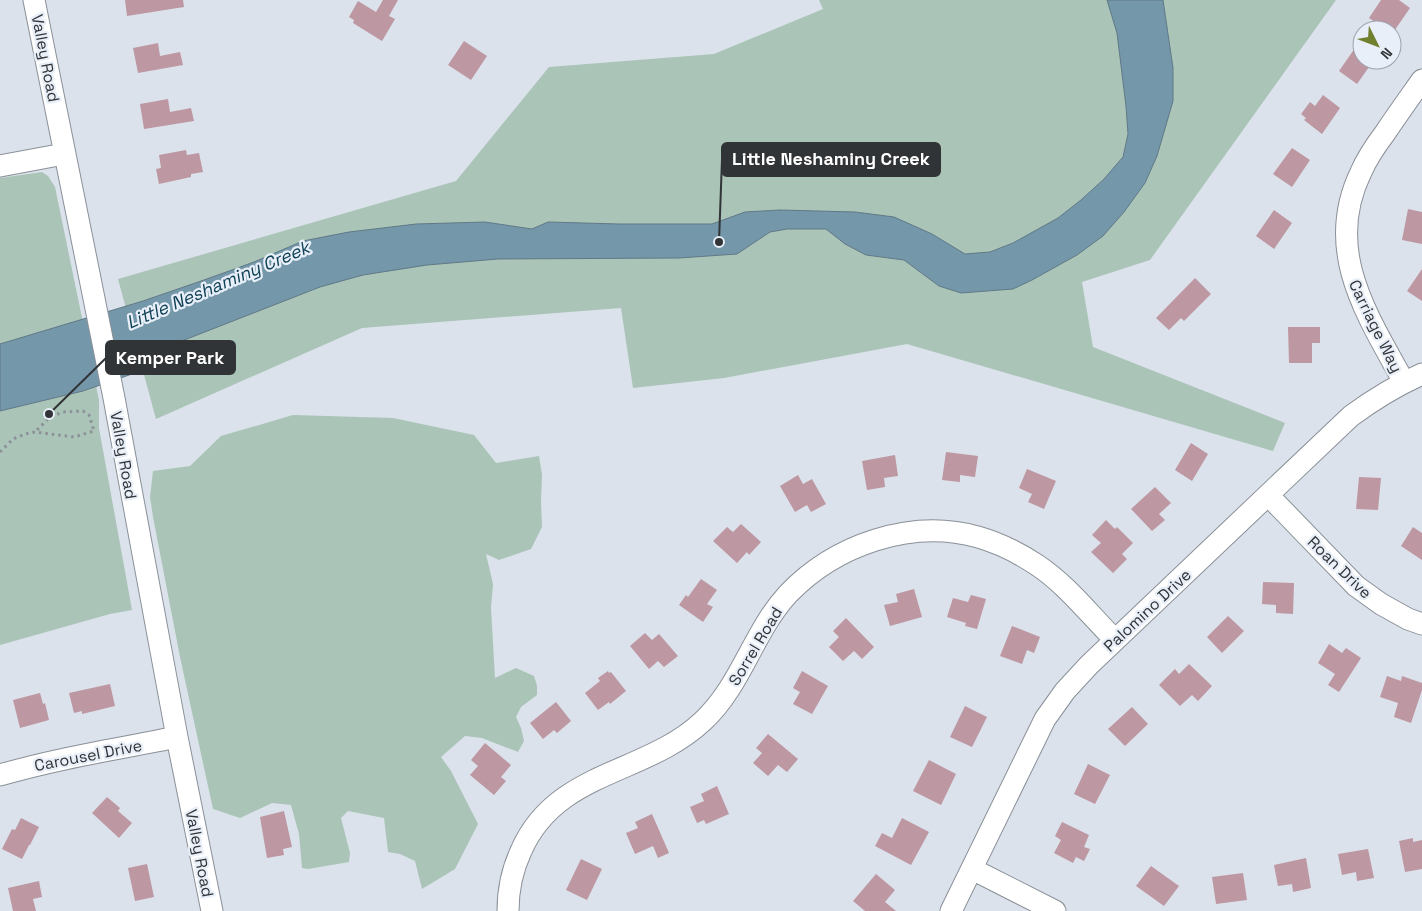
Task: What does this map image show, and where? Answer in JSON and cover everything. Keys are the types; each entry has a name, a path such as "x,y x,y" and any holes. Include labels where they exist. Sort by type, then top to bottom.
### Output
{"street":[{"name":"Valley Road","path":"34,0 114,398 177,738 212,911"},
{"name":"Carriage Way","path":"1413,378 1385,348 1357,292 1349,265 1346,231 1348,211 1360,172 1422,80"},
{"path":"0,166 64,154"},
{"name":"Palomino Drive","path":"951,911 1045,719 1065,691 1115,640 1351,416 1378,396 1413,378"},
{"name":"Roan Drive","path":"1268,495 1356,586 1381,604 1408,619 1422,624"},
{"name":"Sorrel Road","path":"508,911 510,882 516,862 524,843 546,812 568,794 585,784 665,748 685,736 703,721 731,686 770,618 788,595 810,574 834,557 856,547 883,538 931,531 954,532 999,544 1039,566 1061,584 1115,640"},
{"name":"Carousel Drive","path":"0,776 58,760 177,738"},
{"path":"972,869 1055,911"}],"path":[{"path":"0,452 13,439 25,434 35,432 74,437 94,431 89,416 82,411 63,412 50,417 35,432"}],"green space":[{"path":"819,0 1336,0 1150,260 1082,282 1093,347 1285,423 1273,451 907,344 724,378 633,388 621,308 362,328 156,419 118,279 456,181 549,67 714,54 823,9"},
{"path":"42,172 48,176 55,187 99,400 99,428 132,610 110,614 0,645 0,178"},
{"path":"293,415 393,418 474,435 496,463 539,456 542,475 542,527 531,549 499,560 486,554 493,584 491,608 495,678 516,668 534,676 537,695 521,707 516,717 524,741 518,752 482,738 465,736 441,757 451,771 478,824 455,869 422,889 415,861 400,854 388,852 384,818 348,811 341,818 350,853 349,862 308,869 302,868 299,834 291,805 272,803 240,818 213,809 180,657 153,517 150,497 153,471 190,466 221,436"}],"water":[{"path":"1107,0 1163,0 1173,68 1173,101 1157,156 1145,183 1124,212 1103,236 1077,255 1013,289 961,293 939,286 904,260 866,255 845,244 826,229 787,229 770,232 737,254 679,258 498,259 427,265 363,275 320,287 151,353 132,374 83,391 0,411 0,344 143,301 254,262 303,241 349,232 416,224 485,222 532,229 548,222 712,224 745,212 780,210 855,212 894,217 932,234 965,254 990,252 1013,243 1058,218 1104,179 1123,157 1128,134 1126,106 1117,33"}],"building":[{"path":"125,0 183,0 184,7 127,16"},
{"path":"383,0 398,0 389,16 395,19 382,41 353,23 354,20 349,17 358,1 376,12"},
{"path":"1381,0 1399,0 1410,8 1402,20 1372,20 1369,18"},
{"path":"464,41 487,56 471,80 448,65"},
{"path":"158,43 160,56 180,52 183,65 138,73 133,48"},
{"path":"1352,52 1352,70 1367,70 1357,84 1339,71"},
{"path":"1323,95 1340,108 1322,134 1304,120 1306,118 1301,114 1310,102 1315,106"},
{"path":"168,99 170,112 191,108 194,121 144,129 140,104"},
{"path":"1292,148 1310,160 1292,187 1273,174"},
{"path":"186,150 187,155 199,153 203,172 191,174 191,177 159,184 156,169 161,168 159,155"},
{"path":"1408,209 1422,212 1422,244 1402,240"},
{"path":"1274,210 1292,223 1274,249 1256,236"},
{"path":"1422,269 1422,301 1407,291"},
{"path":"1195,278 1211,294 1184,321 1181,318 1169,330 1156,318"},
{"path":"1288,327 1320,327 1320,343 1312,343 1312,363 1289,363"},
{"path":"1191,443 1208,454 1192,481 1175,470"},
{"path":"946,452 978,456 975,477 960,475 960,482 942,480"},
{"path":"895,455 898,476 884,478 885,487 867,490 862,461"},
{"path":"1027,469 1056,481 1044,509 1028,502 1032,494 1019,488"},
{"path":"798,475 803,484 812,479 826,504 811,512 807,505 795,512 780,486"},
{"path":"1359,477 1381,478 1378,510 1356,509"},
{"path":"1155,487 1171,503 1159,514 1165,520 1152,531 1131,509"},
{"path":"1106,520 1115,529 1117,527 1133,543 1122,554 1127,559 1113,573 1091,552 1101,543 1092,535"},
{"path":"741,524 761,542 749,555 747,552 737,563 713,541 727,527 733,532"},
{"path":"1413,527 1422,533 1422,560 1401,546"},
{"path":"701,579 717,590 707,604 713,607 703,622 679,605 686,595 688,597"},
{"path":"1263,582 1294,583 1293,614 1276,613 1276,605 1262,604"},
{"path":"914,589 922,617 890,626 884,605 898,602 896,594"},
{"path":"971,595 986,599 977,629 965,626 966,623 947,617 953,598 968,602"},
{"path":"1228,616 1244,631 1222,653 1207,637"},
{"path":"846,618 874,647 862,659 854,651 843,661 829,647 839,637 833,631"},
{"path":"1012,626 1040,637 1034,653 1027,650 1022,664 1000,656"},
{"path":"645,633 652,640 659,634 678,656 664,667 658,661 649,669 630,646"},
{"path":"1329,644 1342,653 1346,648 1361,658 1339,692 1328,685 1335,674 1318,663"},
{"path":"1189,664 1212,686 1198,701 1192,695 1180,706 1159,685 1175,669 1179,674"},
{"path":"608,671 609,673 611,672 626,691 610,704 609,702 598,710 585,693 600,681 598,678"},
{"path":"802,671 828,686 812,714 793,704 800,692 793,688"},
{"path":"1387,676 1401,681 1402,676 1422,683 1422,690 1411,723 1394,717 1398,703 1380,697"},
{"path":"110,684 115,706 82,714 82,711 74,713 69,693"},
{"path":"40,693 43,704 45,703 49,720 20,728 13,700"},
{"path":"556,702 571,721 557,733 554,730 543,739 530,723"},
{"path":"965,706 987,717 972,747 950,737"},
{"path":"1132,707 1148,724 1125,746 1108,729"},
{"path":"768,734 798,759 787,772 778,765 768,776 753,763 762,753 756,748"},
{"path":"485,743 511,765 501,777 506,781 494,795 470,775 478,766 471,760"},
{"path":"929,760 956,774 941,805 913,791"},
{"path":"1088,764 1110,775 1095,804 1074,794"},
{"path":"717,786 729,814 706,824 704,820 697,823 690,807 704,801 701,794"},
{"path":"107,797 120,808 118,811 132,823 119,838 92,813"},
{"path":"284,811 292,847 283,849 284,855 267,858 260,817"},
{"path":"652,814 669,853 658,858 653,846 635,854 626,833 638,828 635,822"},
{"path":"21,818 39,827 22,859 2,849 12,829 15,830"},
{"path":"902,818 929,832 911,865 875,846 882,833 892,838"},
{"path":"1062,822 1089,835 1084,847 1090,849 1084,861 1076,857 1073,863 1054,853 1061,840 1055,836"},
{"path":"1413,838 1413,842 1422,840 1422,869 1405,872 1399,841"},
{"path":"1368,849 1374,878 1357,881 1356,872 1342,875 1338,854"},
{"path":"1306,858 1311,888 1293,892 1292,884 1278,886 1274,865"},
{"path":"581,859 602,869 587,900 566,890"},
{"path":"147,864 154,897 135,901 128,868"},
{"path":"1151,866 1179,886 1164,906 1136,886"},
{"path":"1243,873 1247,900 1216,904 1212,877"},
{"path":"876,874 895,890 885,902 896,911 865,911 853,901"},
{"path":"39,881 42,897 33,899 36,911 13,911 8,888"}],"place":[{"name":"Little Neshaminy Creek","path":"719,242"},
{"name":"Kemper Park","path":"49,414"}]}
